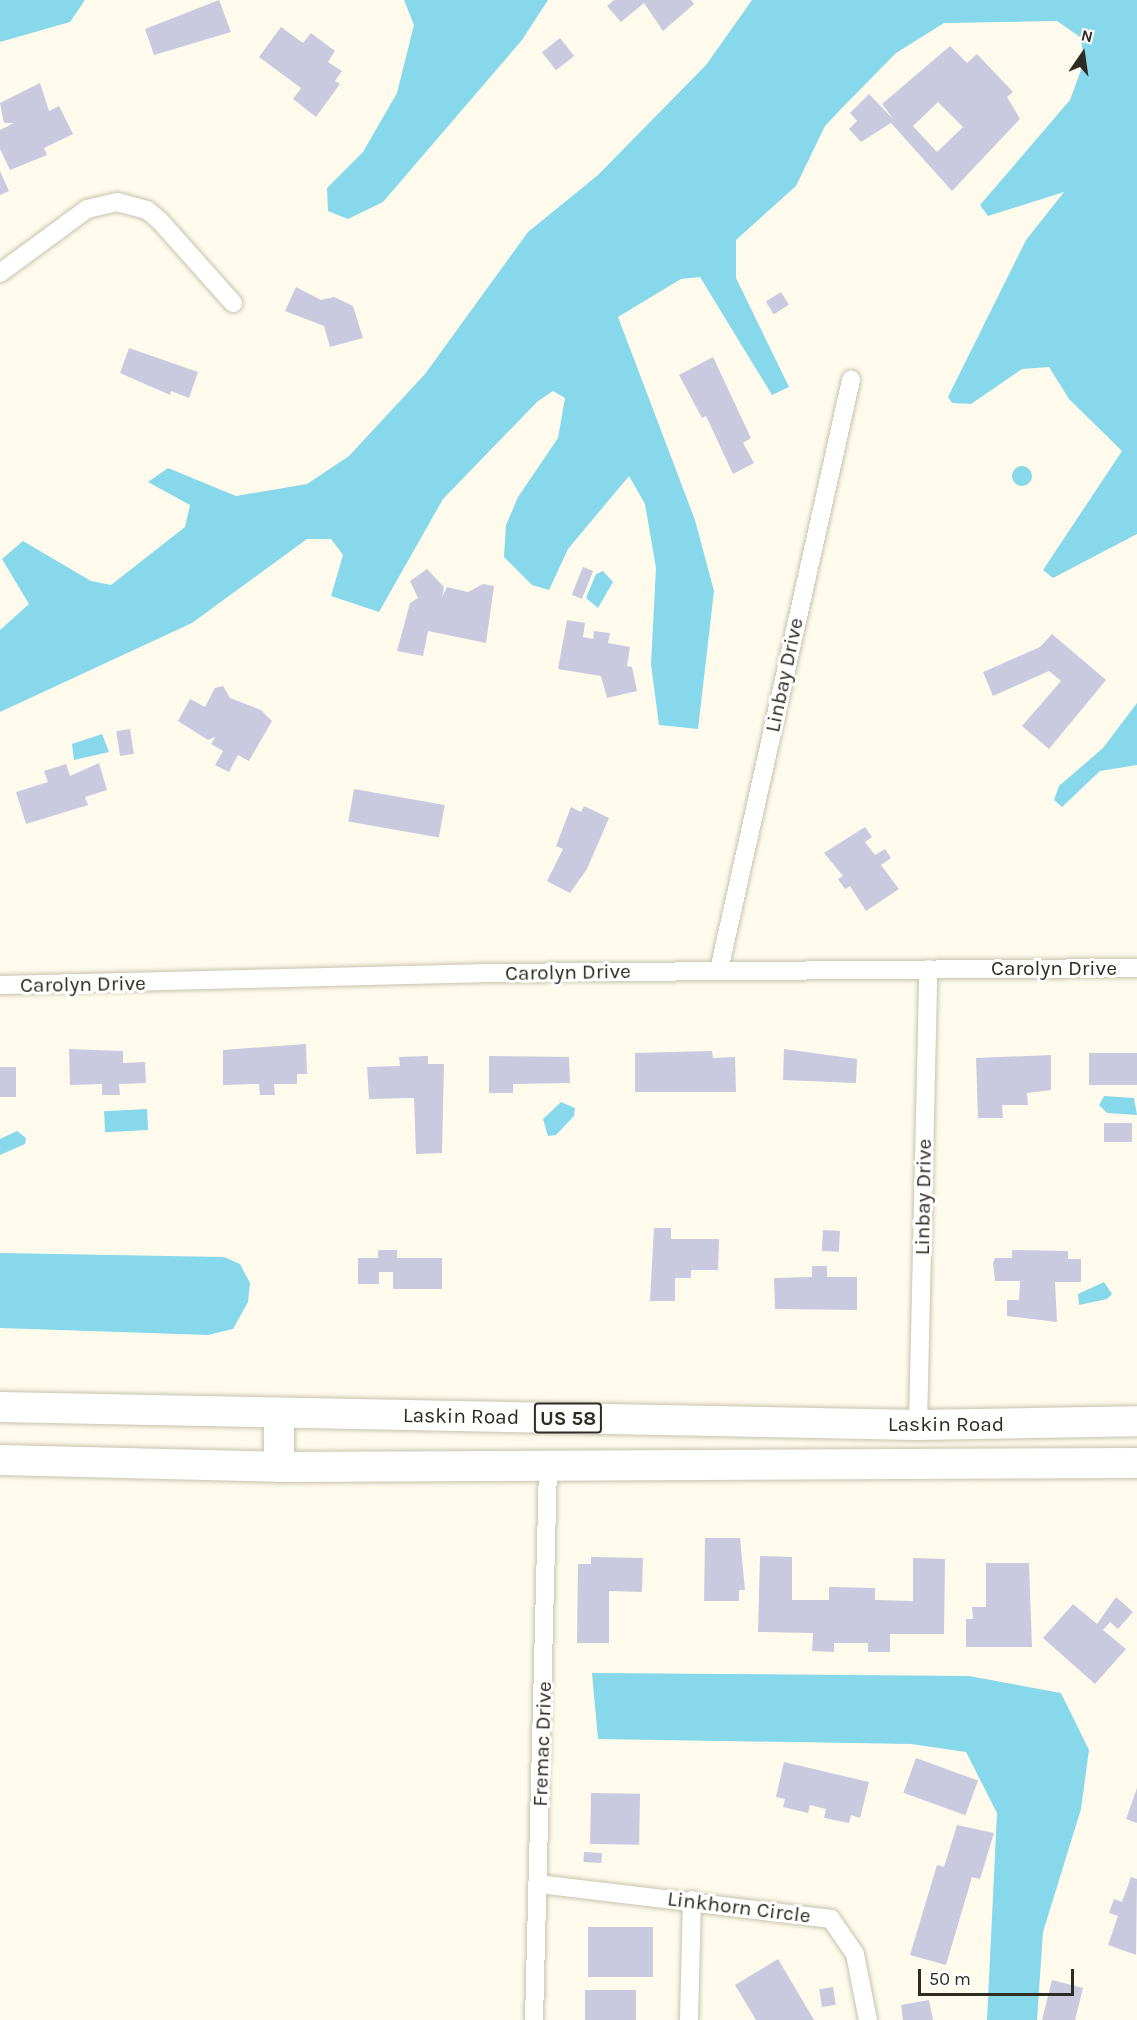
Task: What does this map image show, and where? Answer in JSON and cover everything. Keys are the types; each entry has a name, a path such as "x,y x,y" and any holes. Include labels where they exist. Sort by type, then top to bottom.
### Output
{"main road":[{"name":"Laskin Road","path":"0,1407 918,1425 1137,1421"},
{"path":"279,1413 279,1467"},
{"name":"Laskin Road","path":"0,1460 279,1467 548,1468 1137,1464"}],"street":[{"path":"0,273 87,209 117,202 147,210 160,221 233,303"},
{"name":"Linbay Drive","path":"719,970 851,380"},
{"name":"Carolyn Drive","path":"0,986 719,970 1137,968"},
{"name":"Linbay Drive","path":"918,1425 928,969"},
{"name":"Fremac Drive","path":"534,2020 548,1468"},
{"name":"Linkhorn Circle","path":"538,1884 692,1900 831,1919 855,1954 868,2020"},
{"path":"689,2020 692,1900"}],"water":[{"path":"0,0 85,0 70,22 0,42"},
{"path":"404,0 548,0 522,40 383,202 348,219 328,211 327,188 363,152 397,93 414,25"},
{"path":"752,0 1137,0 1137,534 1053,578 1043,570 1122,451 1069,399 1049,367 1022,369 971,404 952,403 948,397 1026,240 1064,192 988,216 980,205 1070,100 1085,59 1080,37 1057,21 944,23 896,53 840,110 825,126 796,186 736,240 736,278 789,387 772,395 700,277 681,279 618,317 695,520 714,591 698,729 659,725 651,664 656,568 645,504 629,476 568,549 549,590 532,585 504,557 506,525 518,497 558,438 565,398 553,391 537,402 443,499 379,612 331,596 343,555 331,539 307,539 192,623 0,712 0,630 29,604 2,559 23,541 91,581 111,585 185,527 190,505 148,482 168,468 236,496 307,484 349,456 425,374 528,232 598,175 706,65"},
{"path":"1022,466 1029,469 1032,476 1029,483 1022,486 1015,483 1012,476 1015,469"},
{"path":"603,571 613,582 598,608 586,598 596,574"},
{"path":"1137,703 1137,765 1100,771 1062,807 1054,800 1059,786 1103,748"},
{"path":"102,734 109,752 74,760 72,744"},
{"path":"1104,1096 1134,1098 1137,1115 1107,1113 1099,1105"},
{"path":"561,1102 575,1108 574,1116 556,1135 548,1136 543,1119"},
{"path":"147,1109 148,1130 105,1132 104,1111"},
{"path":"17,1131 26,1138 25,1144 0,1155 0,1139"},
{"path":"0,1253 224,1257 240,1264 250,1283 248,1302 233,1329 208,1335 0,1328"},
{"path":"1104,1282 1112,1294 1107,1299 1079,1305 1078,1294"},
{"path":"592,1673 969,1676 1061,1693 1089,1750 1081,1809 1043,1932 1037,2020 987,2020 997,1813 966,1752 911,1744 598,1739"}],"building":[{"path":"219,0 231,32 154,55 145,29"},
{"path":"614,0 691,0 694,4 663,31 644,3 621,22 607,6"},
{"path":"281,27 303,43 311,33 335,51 328,62 342,71 335,81 340,84 316,117 293,99 301,88 259,57"},
{"path":"560,38 574,56 556,70 542,52"},
{"path":"950,46 967,63 977,54 1013,92 1007,97 1020,119 952,191 891,123 861,142 849,129 857,121 850,113 869,94 894,120 882,104","holes":["938,102 963,127 937,152 913,126"]},
{"path":"40,83 49,111 59,106 73,134 44,148 47,155 10,170 0,149 0,130 14,123 4,123 0,103"},
{"path":"0,171 9,191 0,195"},
{"path":"296,287 321,300 334,297 353,306 363,338 330,347 324,326 285,311"},
{"path":"781,292 789,305 774,314 766,302"},
{"path":"129,348 198,372 189,398 171,391 170,395 120,373"},
{"path":"713,357 751,438 743,443 754,463 733,474 706,416 702,418 679,375"},
{"path":"583,567 593,571 582,599 572,595"},
{"path":"427,569 444,587 442,597 447,587 468,592 483,584 494,586 486,643 428,631 423,656 397,651 410,603 418,598 410,581"},
{"path":"567,620 585,623 583,637 593,639 594,631 610,633 608,643 630,647 627,666 632,667 637,691 607,698 601,676 558,669"},
{"path":"1052,634 1106,680 1049,749 1022,726 1061,681 1049,671 993,696 983,672 1040,647"},
{"path":"223,686 230,698 261,710 272,721 249,761 238,755 229,772 215,765 223,751 211,744 215,737 208,740 178,721 190,699 205,707 215,688"},
{"path":"130,729 134,754 120,756 116,731"},
{"path":"99,763 107,790 85,797 88,805 26,824 16,792 48,782 44,771 66,764 70,776"},
{"path":"354,789 445,805 439,837 348,821"},
{"path":"584,806 609,818 587,869 570,893 547,881 563,849 556,846 571,807 581,812"},
{"path":"865,827 872,837 865,842 875,855 885,849 891,858 881,865 899,889 866,911 850,886 845,889 838,879 843,876 824,853"},
{"path":"306,1044 307,1074 297,1074 297,1084 274,1084 275,1095 260,1095 259,1084 223,1085 223,1050"},
{"path":"69,1049 123,1051 123,1063 145,1062 146,1083 119,1084 120,1095 102,1095 102,1084 70,1085"},
{"path":"784,1049 857,1059 856,1083 783,1080"},
{"path":"712,1051 713,1058 735,1057 736,1092 635,1092 635,1053"},
{"path":"1089,1053 1137,1053 1137,1085 1089,1085"},
{"path":"1051,1055 1051,1090 1027,1093 1028,1105 1002,1105 1003,1118 978,1118 976,1058"},
{"path":"428,1056 428,1064 444,1064 442,1153 416,1154 414,1098 369,1099 367,1067 400,1066 399,1057"},
{"path":"489,1056 569,1057 570,1083 513,1084 513,1093 489,1093"},
{"path":"0,1067 16,1067 16,1097 0,1097"},
{"path":"1104,1123 1132,1123 1132,1142 1104,1142"},
{"path":"654,1228 671,1228 671,1239 719,1239 718,1270 691,1270 691,1278 675,1278 675,1301 650,1301"},
{"path":"823,1230 840,1231 839,1252 822,1251"},
{"path":"378,1250 397,1250 397,1258 442,1258 442,1289 393,1289 393,1272 379,1272 379,1284 358,1284 358,1258 378,1258"},
{"path":"1012,1250 1068,1251 1068,1259 1081,1259 1081,1282 1055,1282 1057,1322 1007,1316 1007,1300 1019,1300 1020,1281 995,1281 993,1263 995,1258 1012,1258"},
{"path":"812,1266 827,1266 827,1277 857,1277 857,1310 775,1309 774,1278 812,1277"},
{"path":"705,1538 740,1538 745,1590 739,1590 739,1601 704,1601"},
{"path":"760,1556 792,1557 792,1600 829,1600 829,1587 875,1588 875,1600 913,1601 913,1558 945,1559 944,1634 890,1634 890,1652 868,1652 868,1643 834,1643 834,1652 812,1651 813,1633 758,1632"},
{"path":"591,1557 643,1558 642,1592 609,1591 609,1643 577,1643 578,1564 591,1564"},
{"path":"986,1563 1029,1563 1032,1647 966,1647 966,1619 973,1619 972,1607 986,1607"},
{"path":"1116,1597 1133,1612 1118,1629 1110,1622 1103,1630 1126,1649 1095,1684 1043,1638 1073,1604 1097,1624"},
{"path":"916,1758 978,1781 965,1815 903,1793"},
{"path":"784,1762 869,1782 860,1818 851,1815 849,1823 824,1818 826,1809 810,1805 808,1813 783,1807 785,1799 776,1797"},
{"path":"1137,1788 1137,1823 1126,1819"},
{"path":"591,1793 640,1794 639,1845 590,1844"},
{"path":"957,1825 994,1833 980,1879 972,1877 946,1965 910,1955 937,1865 944,1867"},
{"path":"584,1852 602,1853 601,1863 583,1862"},
{"path":"1131,1877 1137,1879 1136,1955 1108,1945 1118,1916 1109,1913 1114,1899 1122,1902"},
{"path":"588,1927 653,1927 653,1977 588,1977"},
{"path":"778,1959 814,2020 756,2020 735,1985"},
{"path":"1052,1980 1083,1988 1075,2020 1042,2020"},
{"path":"833,1987 836,2005 822,2007 819,1989"},
{"path":"585,1990 636,1990 636,2020 585,2020"},
{"path":"929,2000 933,2020 903,2020 901,2005"}]}
